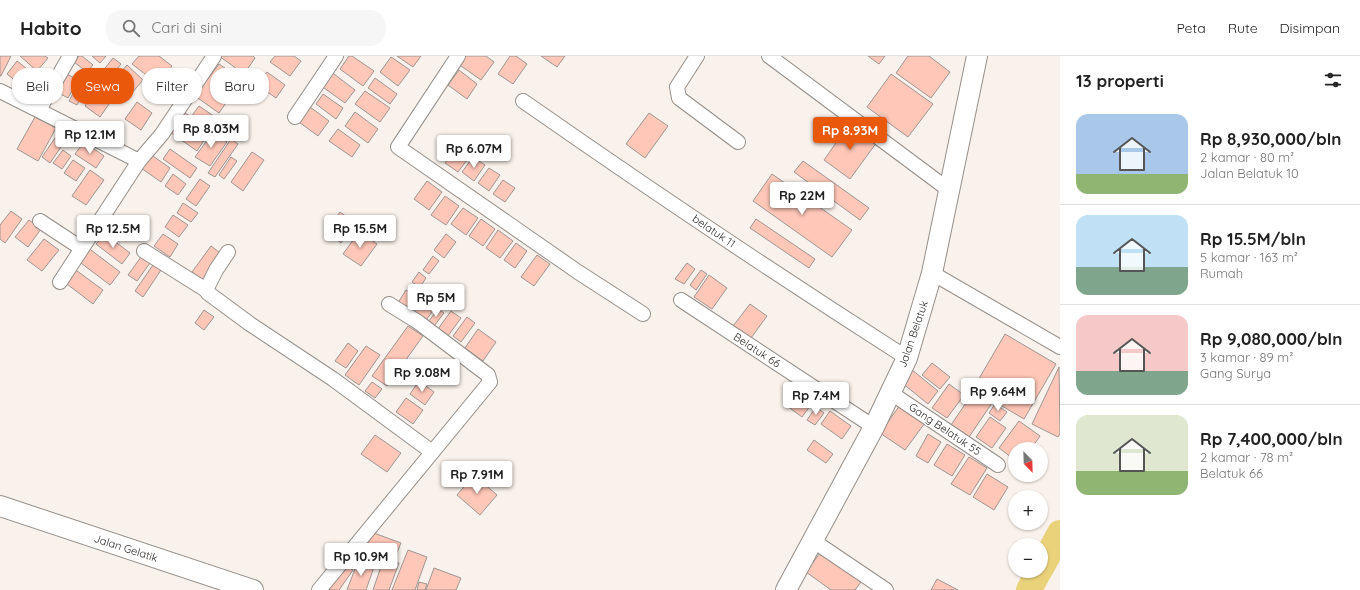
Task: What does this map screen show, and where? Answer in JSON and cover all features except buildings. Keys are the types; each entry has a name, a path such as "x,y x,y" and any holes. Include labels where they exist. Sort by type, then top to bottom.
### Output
{"street":[{"path":"39,110 70,56"},
{"path":"60,282 139,161 162,134 214,56"},
{"path":"294,117 336,56"},
{"path":"458,56 398,147 578,272 643,314"},
{"path":"697,56 677,87 679,98 738,142"},
{"path":"769,56 949,190"},
{"name":"Jalan Belatuk","path":"786,590 874,427 907,358 932,273 949,190 972,58"},
{"path":"0,91 139,161"},
{"name":"belatuk 11","path":"523,101 817,300 907,358"},
{"path":"40,221 81,248"},
{"path":"144,251 206,290 250,324 334,379 432,452"},
{"path":"206,290 216,270 228,252"},
{"path":"932,273 1060,347"},
{"name":"Belatuk 66","path":"681,300 874,427"},
{"path":"319,590 490,380 488,375 418,322 389,304"},
{"name":"Gang Belatuk 55","path":"891,392 998,465"},
{"name":"Jalan Gelatik","path":"0,506 253,590"},
{"path":"812,540 886,590"}],"waterway":[{"path":"1048,555 1060,533"},
{"path":"1029,590 1035,578"}]}
